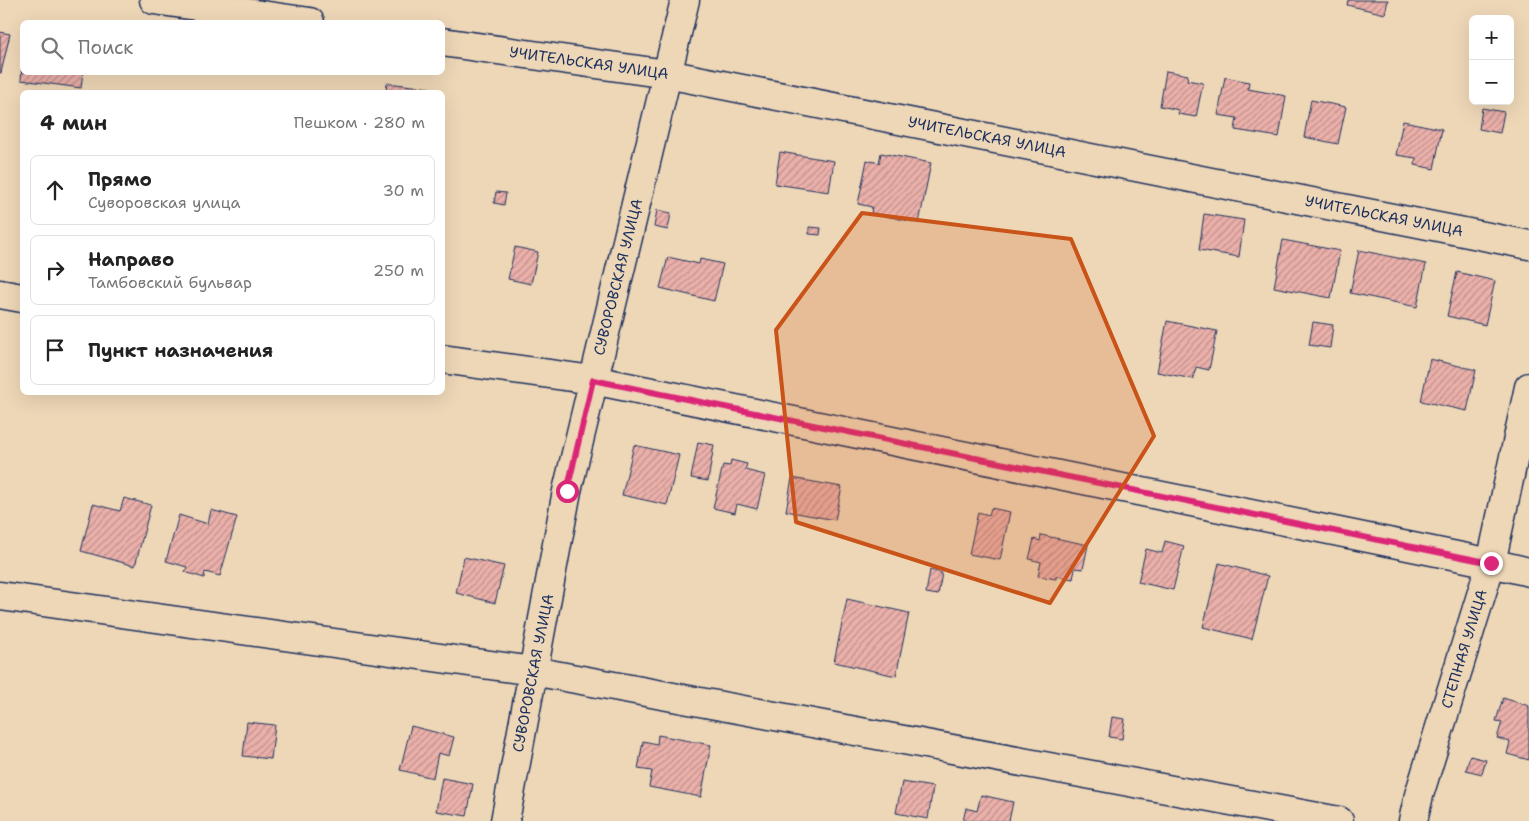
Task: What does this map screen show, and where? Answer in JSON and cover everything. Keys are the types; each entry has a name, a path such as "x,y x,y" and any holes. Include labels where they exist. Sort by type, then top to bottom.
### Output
{"street":[{"path":"154,0 296,20"},
{"name":"СУВОРОВСКАЯ УЛИЦА","path":"505,821 567,491 685,0"},
{"name":"УЧИТЕЛЬСКАЯ УЛИЦА","path":"445,42 667,74 1529,245"},
{"path":"0,294 20,298"},
{"path":"445,358 593,380 1529,572"},
{"name":"СТЕПНАЯ УЛИЦА","path":"1413,821 1419,795 1491,563 1529,387"},
{"path":"0,596 533,671 1339,821"}],"highlighted area":[{"path":"862,213 1071,239 1154,436 1050,603 796,522 776,330"}],"building":[{"path":"1348,0 1388,0 1385,14 1347,5"},
{"path":"0,32 10,34 1,73 0,73"},
{"path":"1166,71 1188,75 1187,80 1203,83 1196,117 1178,114 1179,110 1160,106"},
{"path":"21,75 83,75 81,88 21,80"},
{"path":"1225,77 1249,82 1248,89 1286,96 1279,137 1235,130 1237,118 1218,115"},
{"path":"387,83 430,88 430,90 386,90"},
{"path":"1311,100 1346,107 1338,144 1304,137"},
{"path":"1482,108 1504,112 1500,133 1479,129"},
{"path":"1403,121 1442,129 1434,169 1415,165 1416,158 1396,155"},
{"path":"780,152 834,161 829,192 775,184"},
{"path":"881,153 931,163 919,223 871,213 872,207 858,204 867,160 879,163"},
{"path":"496,192 506,193 504,205 494,203"},
{"path":"657,210 671,213 668,230 654,227"},
{"path":"1204,214 1244,220 1239,257 1199,250"},
{"path":"809,227 821,228 820,235 809,234"},
{"path":"1283,240 1340,251 1331,298 1274,287"},
{"path":"515,247 538,252 531,284 508,279"},
{"path":"1359,250 1426,264 1417,307 1350,293"},
{"path":"668,257 699,264 700,259 723,264 714,301 660,288"},
{"path":"1457,272 1495,281 1485,325 1447,316"},
{"path":"1167,321 1217,331 1209,370 1196,367 1193,379 1157,372"},
{"path":"1313,322 1333,325 1330,348 1309,345"},
{"path":"1430,359 1476,370 1467,411 1421,401"},
{"path":"698,442 714,445 708,481 691,478"},
{"path":"634,445 679,455 667,505 622,495"},
{"path":"731,460 747,464 745,470 765,475 757,509 737,504 735,513 713,508 723,465 730,466"},
{"path":"792,478 842,487 835,520 786,511"},
{"path":"124,498 151,505 135,566 81,551 93,504 120,511"},
{"path":"991,508 1010,512 1000,560 969,554 978,512 989,515"},
{"path":"211,510 237,517 220,576 205,572 204,578 185,572 187,567 166,561 179,515 208,524"},
{"path":"1041,535 1088,545 1083,569 1075,568 1073,579 1056,576 1056,579 1038,576 1041,562 1029,559 1034,539 1040,541"},
{"path":"1165,541 1184,546 1173,590 1138,582 1146,549 1162,553"},
{"path":"464,557 504,566 495,603 456,593"},
{"path":"1219,563 1268,576 1252,639 1203,627"},
{"path":"930,570 942,573 938,595 926,593"},
{"path":"847,599 909,613 896,676 834,662"},
{"path":"1503,698 1529,706 1529,760 1507,754 1510,742 1497,738 1502,722 1496,721"},
{"path":"1112,717 1125,719 1122,739 1109,737"},
{"path":"247,722 275,725 271,759 243,756"},
{"path":"411,726 454,737 449,756 438,753 433,778 400,770"},
{"path":"658,735 711,745 701,797 649,787 652,771 638,769 643,741 657,744"},
{"path":"1470,756 1486,760 1482,774 1466,770"},
{"path":"442,778 473,784 467,816 436,811"},
{"path":"902,782 933,787 928,819 896,813"},
{"path":"981,795 1013,802 1009,821 963,821 966,808 977,811"}],"route":[{"path":"567,491 593,380 1491,563"}]}
